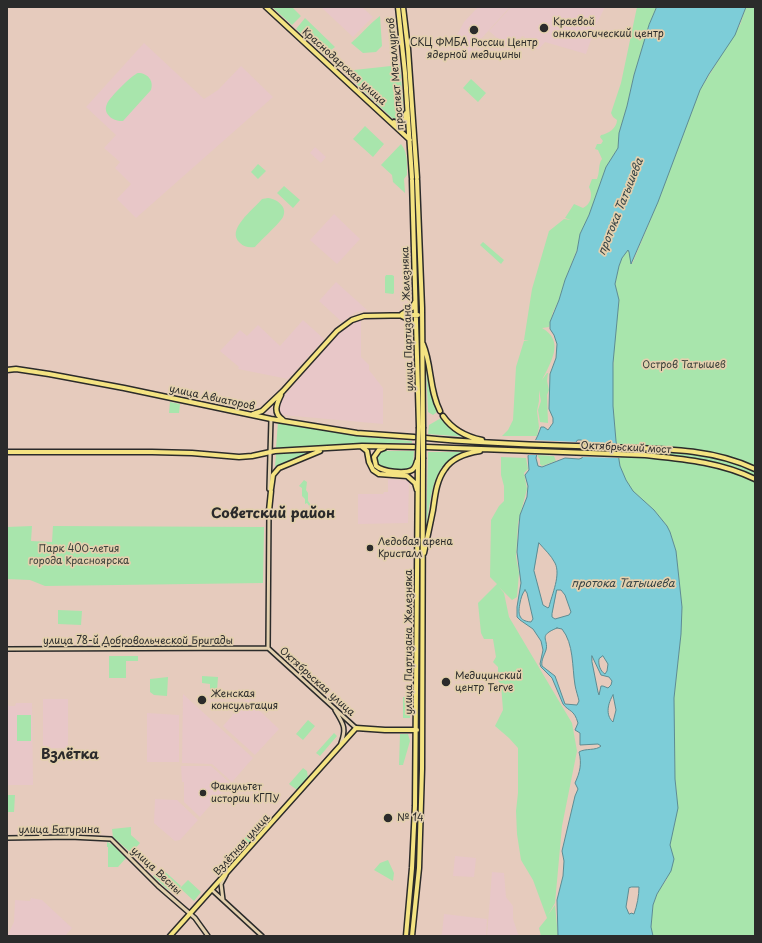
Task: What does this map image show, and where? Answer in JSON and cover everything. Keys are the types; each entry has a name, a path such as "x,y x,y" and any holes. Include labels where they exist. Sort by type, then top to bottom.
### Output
{"main road":[{"name":"Краснодарская улица","path":"266,7 390,121 413,140"},
{"name":"проспект Металлургов","path":"398,7 405,73 406,101 413,140"},
{"name":"проспект Металлургов","path":"403,7 413,140"},
{"path":"390,121 398,124 404,121 406,117 406,101"},
{"name":"улица Партизана Железняка","path":"412,936 419,868 422,769 422,315 417,179 413,140"},
{"name":"улица Партизана Железняка","path":"413,140 412,179 416,328 421,427"},
{"path":"399,315 412,308 416,299"},
{"path":"399,315 410,320 416,328"},
{"path":"253,414 262,411 283,392 337,331 349,322 364,316 422,315"},
{"path":"422,341 427,353 436,399 440,411"},
{"name":"улица Авиаторов","path":"7,370 16,369 49,374 284,421 357,433 414,437"},
{"path":"283,392 276,408 276,413 279,418 284,421"},
{"path":"443,416 450,425 467,436 492,442"},
{"path":"426,438 492,442"},
{"name":"Октябрьский мост","path":"492,442 645,448 695,452 722,457 755,469"},
{"path":"7,452 152,452 192,453 239,457 269,452 326,448 362,446 414,447"},
{"path":"362,446 367,451 369,462 373,470 379,474 407,476 415,483 418,494"},
{"path":"392,446 381,449 377,452 374,461 379,468 388,471 408,471 415,467 421,459"},
{"path":"426,447 492,450"},
{"path":"269,511 270,490 273,475 280,468 326,448"},
{"path":"422,560 437,486 445,468 451,462 472,452 492,450"},
{"name":"Октябрьский мост","path":"492,450 645,456 692,460 740,472 755,480"},
{"name":"улица Партизана Железняка","path":"406,936 411,884 415,806 418,494 421,459"},
{"name":"Октябрьская улица","path":"356,728 416,730"},
{"name":"Взлётная улица","path":"170,936 356,728"},
{"path":"416,730 421,728"},
{"path":"412,868 414,870 419,868"},
{"path":"411,884 414,882 417,884"}],"street":[{"path":"270,490 269,452 271,418"},
{"name":"Октябрьская улица","path":"269,511 268,648 356,728"},
{"name":"улица 78-й Добровольческой Бригады","path":"7,649 268,648"},
{"path":"333,707 344,725 344,735 341,743"},
{"name":"улица Батурина","path":"7,838 70,837 111,839"},
{"name":"улица Весны","path":"111,839 158,886 195,918 208,936"},
{"path":"223,900 221,884 228,871"},
{"path":"212,890 262,936"}],"shaded area":[{"path":"321,7 362,7 373,17 353,37"},
{"name":"СКЦ ФМБА России Центр ядерной медицины","path":"478,7 510,7 469,52 455,39 464,22"},
{"name":"Краевой онкологический центр","path":"511,7 605,7 596,25 586,54 545,42 539,49 530,47 524,36 522,36 510,49 489,31"},
{"path":"144,43 204,99 218,90 241,66 273,97 136,218 117,199 131,184 115,168 120,162 104,148 116,135 86,107"},
{"path":"315,147 326,157 321,163 310,153"},
{"path":"334,214 360,239 337,264 310,240"},
{"path":"336,282 367,310 356,312 342,322 319,301"},
{"path":"303,320 324,339 288,379 238,369 239,367 220,351 240,330 247,336 258,325 280,346"},
{"path":"361,320 361,357 369,365 369,370 383,388 383,424 280,414 277,409 284,397 339,333"},
{"path":"388,479 409,481 408,523 358,524 358,494 383,494 384,492 388,492"},
{"path":"183,694 253,758 232,782 212,764 182,763"},
{"path":"43,699 68,699 68,748 43,748"},
{"path":"247,699 279,729 255,755 223,726"},
{"path":"16,703 32,703 33,785 7,785 7,704 9,706 15,706"},
{"path":"147,713 179,715 179,762 147,762"},
{"name":"Факультет истории КГПУ","path":"181,766 211,766 230,783 200,817 184,802 184,782 182,782"},
{"path":"155,799 177,800 198,820 180,840 175,841 154,823"},
{"path":"455,856 476,858 474,877 453,876"},
{"path":"492,872 504,873 506,897 513,906 513,919 518,934 521,936 487,936"},
{"path":"31,898 42,900 72,928 65,936 7,936 14,922 15,900 30,901"},
{"path":"444,914 487,919 486,936 439,936 442,934"}],"green space":[{"path":"272,7 292,7 301,16 292,25"},
{"path":"637,7 657,7 649,25 634,75 619,133 618,148 606,167 589,215 580,234 578,247 559,300 553,312 549,327 542,328 549,333 553,339 554,345 552,359 542,380 548,373 548,423 540,422 538,410 541,401 539,390 537,411 539,427 537,436 502,436 508,430 513,420 516,367 524,341 529,341 524,340 532,289 549,231 564,219 571,220 565,218 574,204 583,208 589,202 591,193 589,187 592,179 597,179 602,159 598,150 595,149 597,144 601,144 603,141 600,137 601,135 612,130 617,123 617,120 611,113 621,83"},
{"name":"Остров Татышев","path":"746,7 755,7 755,936 653,936 651,927 653,905 658,892 667,879 672,853 670,848 670,840 675,823 677,795 675,779 674,698 681,634 682,607 676,551 670,532 654,510 633,491 620,466 613,406 614,346 619,300 615,284 622,258 628,250 632,264 658,202 700,90 740,25"},
{"path":"380,16 382,46 376,52 363,53 351,43"},
{"path":"305,18 335,47 324,55 315,43 308,40 296,29"},
{"path":"400,65 404,115 401,120 392,118 349,77 345,71"},
{"path":"138,73 145,74 149,78 152,84 151,90 123,121 113,119 107,114 107,104 121,87"},
{"path":"471,79 486,93 478,102 463,88"},
{"path":"365,126 384,144 373,157 353,139"},
{"path":"401,144 407,159 407,175 404,179 405,193 393,182 392,175 381,165"},
{"path":"258,164 266,171 258,179 251,172"},
{"path":"284,186 300,200 293,208 277,193"},
{"path":"268,198 281,204 284,210 283,217 255,247 243,245 236,238 238,226 262,199"},
{"path":"483,242 504,260 501,264 480,245"},
{"path":"386,275 394,276 393,294 385,293"},
{"path":"426,364 437,412 433,415 428,412"},
{"path":"170,402 180,404 179,413 169,413"},
{"path":"441,418 449,428 466,437 428,434 429,425"},
{"path":"278,422 366,437 412,441 412,443 373,443 276,448"},
{"path":"383,451 414,451 413,464 408,469 404,470 381,468 377,462 377,455"},
{"path":"311,452 275,467 276,454"},
{"path":"428,452 463,452 447,462 439,472 433,487 426,529"},
{"path":"538,455 554,456 556,461 542,466"},
{"path":"501,457 526,458 528,469 524,473 527,489 518,523 516,557 519,573 517,597 512,600 499,587 504,593 509,617 572,723 577,751 562,826 555,903 548,915 555,905 558,936 541,936 539,928 547,918 533,880 521,860 517,834 516,811 518,793 518,748 495,726 503,710 501,684 498,681 498,667 493,662 496,657 493,639 484,639 481,633 478,603 497,584 490,577 491,520 499,506 504,501 504,486 501,475"},
{"path":"304,480 307,482 306,490 308,493 308,501 311,505 310,507 307,503 305,504 305,499 302,496 302,488 299,486"},
{"name":"Парк 400-летия города Красноярска","path":"32,526 31,541 52,542 53,526 264,527 263,583 45,586 30,580 7,579 7,527"},
{"path":"58,610 82,611 81,625 58,624"},
{"path":"109,656 138,656 138,661 126,661 126,678 109,678"},
{"path":"202,676 218,677 217,690 210,689 210,684 202,683"},
{"path":"168,677 167,696 154,695 150,692 150,679"},
{"path":"403,697 410,697 410,718 403,718"},
{"path":"17,715 31,715 31,741 17,741"},
{"path":"308,720 315,726 303,740 296,734"},
{"path":"334,733 337,736 320,756 316,753"},
{"path":"400,734 408,734 410,741 403,765 399,765"},
{"path":"303,768 307,771 308,778 297,790 289,784"},
{"path":"7,795 15,795 14,812 7,812"},
{"path":"131,827 131,835 140,843 131,853 113,837 112,829"},
{"path":"253,829 259,834 246,848 237,847"},
{"path":"107,842 112,844 126,858 118,867 108,867"},
{"path":"388,860 394,873 393,881 374,870 380,863"},
{"path":"161,868 181,886 175,893 167,889 153,876"},
{"path":"188,880 201,892 194,901 180,888"}],"water":[{"name":"протока Татышева","path":"657,7 746,7 735,35 700,90 658,202 631,264 628,250 622,258 615,284 619,300 613,363 613,406 620,466 633,491 654,510 670,532 676,551 682,607 681,634 674,698 675,779 678,808 670,845 674,859 671,871 657,894 653,905 651,927 653,936 558,936 557,900 563,876 564,861 562,851 578,789 575,783 580,768 579,752 599,748 601,746 598,744 580,745 580,733 575,730 578,723 576,718 573,713 563,704 552,678 541,667 540,664 543,650 541,641 533,629 517,617 521,583 517,552 519,525 520,515 527,497 528,486 525,475 529,470 528,456 541,427 548,430 553,423 553,418 549,409 550,374 556,358 557,344 550,329 550,322 577,251 580,234 589,215 606,167 618,148 619,133 649,25","holes":["578,440 581,440 585,442 586,448 582,458 565,458 542,467 538,466 536,458 538,449 548,444 574,444","539,543 553,560 557,568 557,579 549,607 548,608 543,605 534,571","525,590 527,593 533,619 531,622 521,618 519,613","557,590 561,590 565,595 571,612 569,615 555,619 552,617","557,628 562,629 569,642 575,685 579,701 577,705 565,704 555,676 542,666 542,660 547,646 545,638 547,633","592,656 601,675 609,677 612,681 608,688 601,686 599,695 592,662","603,656 608,664 605,674 599,665 599,659","613,695 616,710 613,722 610,719 608,709 610,702","639,887 638,900 634,914 629,914 626,907 629,888"]}],"pier":[{"path":"533,440 578,442 575,445 544,446 540,450 539,455 526,455"},
{"path":"582,442 618,444 621,458 580,457 584,447"}],"place":[{"name":"Краевой онкологический центр","path":"544,28"},
{"name":"СКЦ ФМБА России Центр ядерной медицины","path":"474,30"},
{"name":"Ледовая арена Кристалл","path":"370,548"},
{"name":"Медицинский центр Terve","path":"446,682"},
{"name":"Женская консультация","path":"202,700"},
{"name":"Факультет истории КГПУ","path":"203,793"},
{"name":"№ 14","path":"388,818"}],"district":[{"name":"Советский район","path":"273,514"},
{"name":"Взлётка","path":"70,755"}]}
